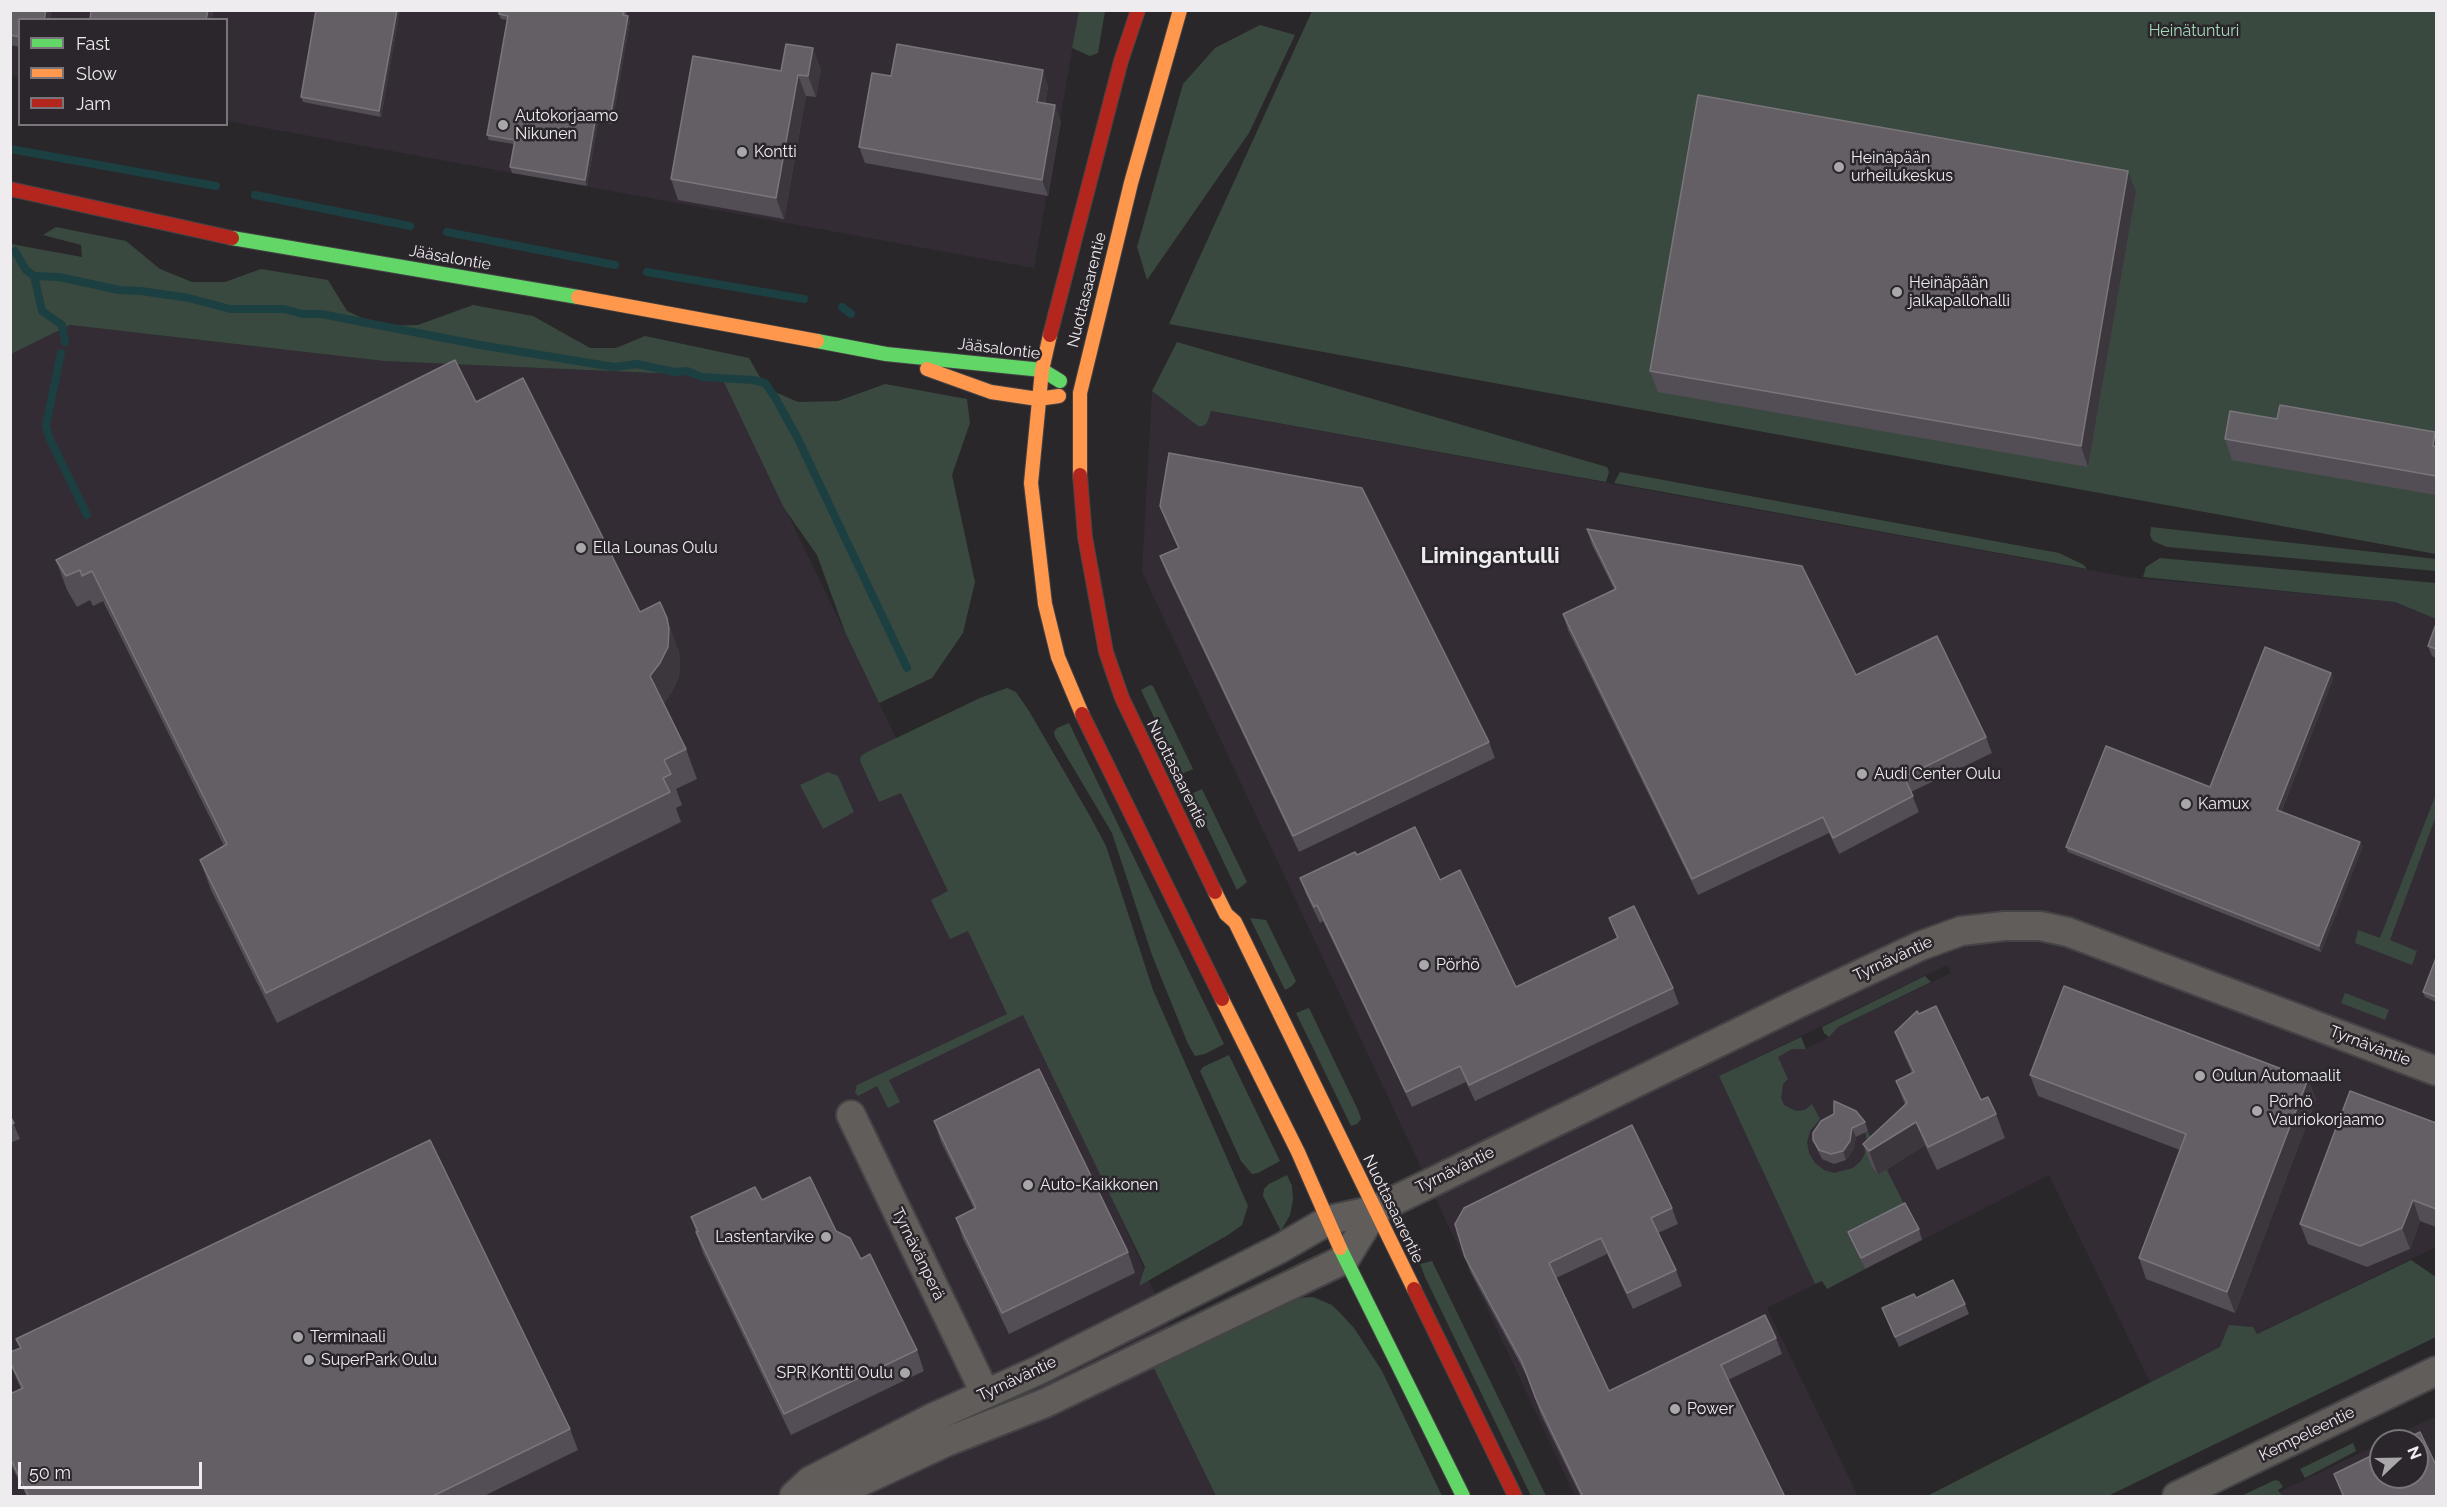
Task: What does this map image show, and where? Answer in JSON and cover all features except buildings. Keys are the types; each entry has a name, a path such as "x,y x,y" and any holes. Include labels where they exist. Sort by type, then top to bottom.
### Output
{"main road":[{"name":"Nuottasaarentie","path":"1138,10 1121,62 1058,298 1042,369 1031,483 1045,604 1058,657 1088,727 1298,1152 1345,1260 1462,1497"},
{"name":"Nuottasaarentie","path":"1180,10 1131,183 1080,393 1079,462 1084,537 1106,652 1118,690 1226,914 1235,922 1515,1497"},
{"name":"Jääsalontie","path":"10,189 231,238 646,309 886,354 1042,369 1080,393"},
{"name":"Jääsalontie","path":"886,354 984,390 1038,399 1080,393"}],"street":[{"name":"Tyrnäväntie","path":"794,1497 810,1481 986,1393 1049,1365 1281,1248 1329,1220 1375,1210 1920,946 1961,931 1985,926 2040,926 2068,932 2436,1071"},
{"name":"Tyrnävänperä","path":"851,1115 986,1393"},
{"path":"1345,1260 1375,1210"},
{"name":"Tyrnäväntie","path":"830,1497 946,1442 1045,1403 1345,1260"},
{"name":"Kempeleentie","path":"2177,1497 2436,1371"}],"shaded area":[{"path":"10,11 1079,11 1034,268 228,121 228,18 18,18 18,78 11,76"},
{"path":"70,325 384,361 721,376 1026,1007 1246,1496 11,1496 11,354"},
{"path":"1152,391 1198,426 1207,423 1210,411 2128,577 2395,602 2436,619 2436,1247 2256,1334 2150,1382 2049,1175 1827,1289 1726,1081 1792,1049 1806,1049 1829,1037 1838,1027 1951,973 1947,965 1719,1076 1815,1284 1767,1308 1858,1496 1575,1496 1142,572"},
{"path":"2436,1416 2436,1496 2271,1496 2369,1449 2369,1489 2429,1489 2429,1429 2409,1429"}],"green space":[{"path":"1079,11 1105,11 1098,53 1090,56 1072,48"},
{"name":"Heinäpään urheilukeskus","path":"1312,11 2436,11 2436,554 1169,324"},
{"path":"1260,25 1295,35 1249,133 1147,280 1137,247 1183,84 1215,48"},
{"path":"56,227 126,241 160,269 192,282 225,282 261,269 328,280 347,311 380,326 418,325 473,305 533,316 590,348 616,348 645,336 749,358 766,388 798,402 838,401 885,384 967,399 970,423 952,475 975,582 963,633 932,678 879,703 845,632 817,555 784,508 721,376 384,361 70,325 11,354 11,244 82,257 81,245 43,235"},
{"path":"1177,342 1607,467 1609,472 1606,482 1211,411 1207,423 1198,426 1152,391"},
{"path":"1620,472 2059,553 2084,565 2087,569 1614,483"},
{"path":"2151,527 2436,559 2436,571 2167,547 2153,541 2150,535"},
{"path":"2160,558 2436,583 2436,619 2395,602 2143,577 2146,567"},
{"path":"1150,685 1153,686 1193,769 1181,774 1141,690"},
{"path":"1007,688 1016,692 1029,711 1106,846 1153,990 1248,1206 1242,1225 1139,1286 1145,1267 1023,1015 889,1080 900,1102 888,1108 877,1086 858,1096 855,1092 857,1085 1007,1014 968,931 950,939 931,900 948,891 901,793 879,802 860,761 861,756 867,752 980,698"},
{"path":"1069,723 1224,1044 1205,1054 1195,1056 1188,1044 1152,955 1112,833 1055,737 1054,732 1057,728"},
{"path":"828,772 838,776 854,812 823,829 800,785"},
{"path":"1202,789 1247,882 1237,890 1191,794"},
{"path":"2436,794 2436,816 2390,940 2417,951 2412,965 2355,943 2358,930 2380,938"},
{"path":"1250,918 1266,920 1296,981 1285,990"},
{"path":"1925,976 1931,982 1838,1027 1829,1037 1824,1033 1822,1027"},
{"path":"2345,993 2389,1010 2385,1020 2341,1003"},
{"path":"1309,1008 1358,1110 1361,1119 1357,1124 1351,1126 1296,1013"},
{"path":"1801,1037 1806,1049 1792,1049 1778,1057 1788,1079 1783,1084 1781,1098 1784,1105 1796,1111 1805,1110 1812,1104 1820,1119 1810,1131 1807,1142 1809,1153 1815,1163 1824,1170 1834,1173 1853,1168 1861,1161 1865,1153 1867,1142 1865,1132 1868,1132 1909,1214 1852,1243 1865,1269 1827,1289 1822,1281 1815,1284 1719,1076"},
{"path":"1229,1055 1280,1161 1258,1173 1252,1174 1241,1161 1200,1071 1203,1067"},
{"path":"1287,1175 1292,1186 1293,1200 1290,1215 1281,1231 1263,1196 1264,1189 1269,1184"},
{"path":"2411,1260 2436,1277 2436,1337 2108,1496 1927,1496 2220,1347 2229,1325 2253,1327 2257,1334"},
{"path":"1432,1261 1546,1496 1531,1496 1425,1277 1420,1264"},
{"path":"1313,1297 1332,1305 1342,1315 1354,1328 1382,1371 1442,1496 1216,1496 1152,1364 1296,1298"},
{"path":"2353,1443 2356,1451 2305,1478 2300,1469"},
{"path":"2275,1480 2279,1481 2283,1487 2278,1490 2282,1496 2241,1496"}],"waterway":[{"path":"10,149 216,186"},
{"path":"255,195 410,226"},
{"path":"447,232 615,265"},
{"path":"15,251 26,270 34,276 42,311 62,325 65,342"},
{"path":"647,272 804,299"},
{"path":"34,276 59,277 119,290 189,298 230,309 284,309 302,314 321,314 480,345 614,367 637,364 675,372 687,371 702,377 753,380 765,383 798,439 907,668"},
{"path":"842,307 851,314"},
{"path":"61,353 46,425 49,437 87,515"}],"traffic: fast":[{"path":"232,238 578,297"},
{"path":"817,341 886,354 1042,370 1060,381"},
{"path":"1340,1248 1463,1496"}],"traffic: slow":[{"path":"1080,475 1080,393 1131,183 1180,10"},
{"path":"578,297 817,341"},
{"path":"1050,335 1042,370 1031,483 1045,604 1058,657 1082,714"},
{"path":"927,369 991,392 1038,399 1059,396"},
{"path":"1215,892 1226,914 1235,922 1414,1289"},
{"path":"1222,999 1298,1152 1340,1248"}],"traffic: jam":[{"path":"1050,335 1121,61 1138,10"},
{"path":"10,189 232,238"},
{"path":"1080,475 1085,537 1106,652 1122,698 1215,892"},
{"path":"1082,714 1222,999"},
{"path":"1414,1289 1515,1496"}],"place":[{"name":"Autokorjaamo Nikunen","path":"503,125"},
{"name":"Kontti","path":"742,152"},
{"name":"Heinäpään urheilukeskus","path":"1839,167"},
{"name":"Heinäpään jalkapallohalli","path":"1897,292"},
{"name":"Ella Lounas Oulu","path":"581,548"},
{"name":"Audi Center Oulu","path":"1862,774"},
{"name":"Kamux","path":"2186,804"},
{"name":"Pörhö","path":"1424,965"},
{"name":"Oulun Automaalit","path":"2200,1076"},
{"name":"Pörhö Vauriokorjaamo","path":"2257,1111"},
{"name":"Auto-Kaikkonen","path":"1028,1185"},
{"name":"Lastentarvike","path":"826,1237"},
{"name":"Terminaali","path":"298,1337"},
{"name":"SuperPark Oulu","path":"309,1360"},
{"name":"SPR Kontti Oulu","path":"905,1373"},
{"name":"Power","path":"1675,1409"}],"district":[{"name":"Limingantulli","path":"1490,556"}],"park label":[{"name":"Heinätunturi","path":"2194,31"}]}
